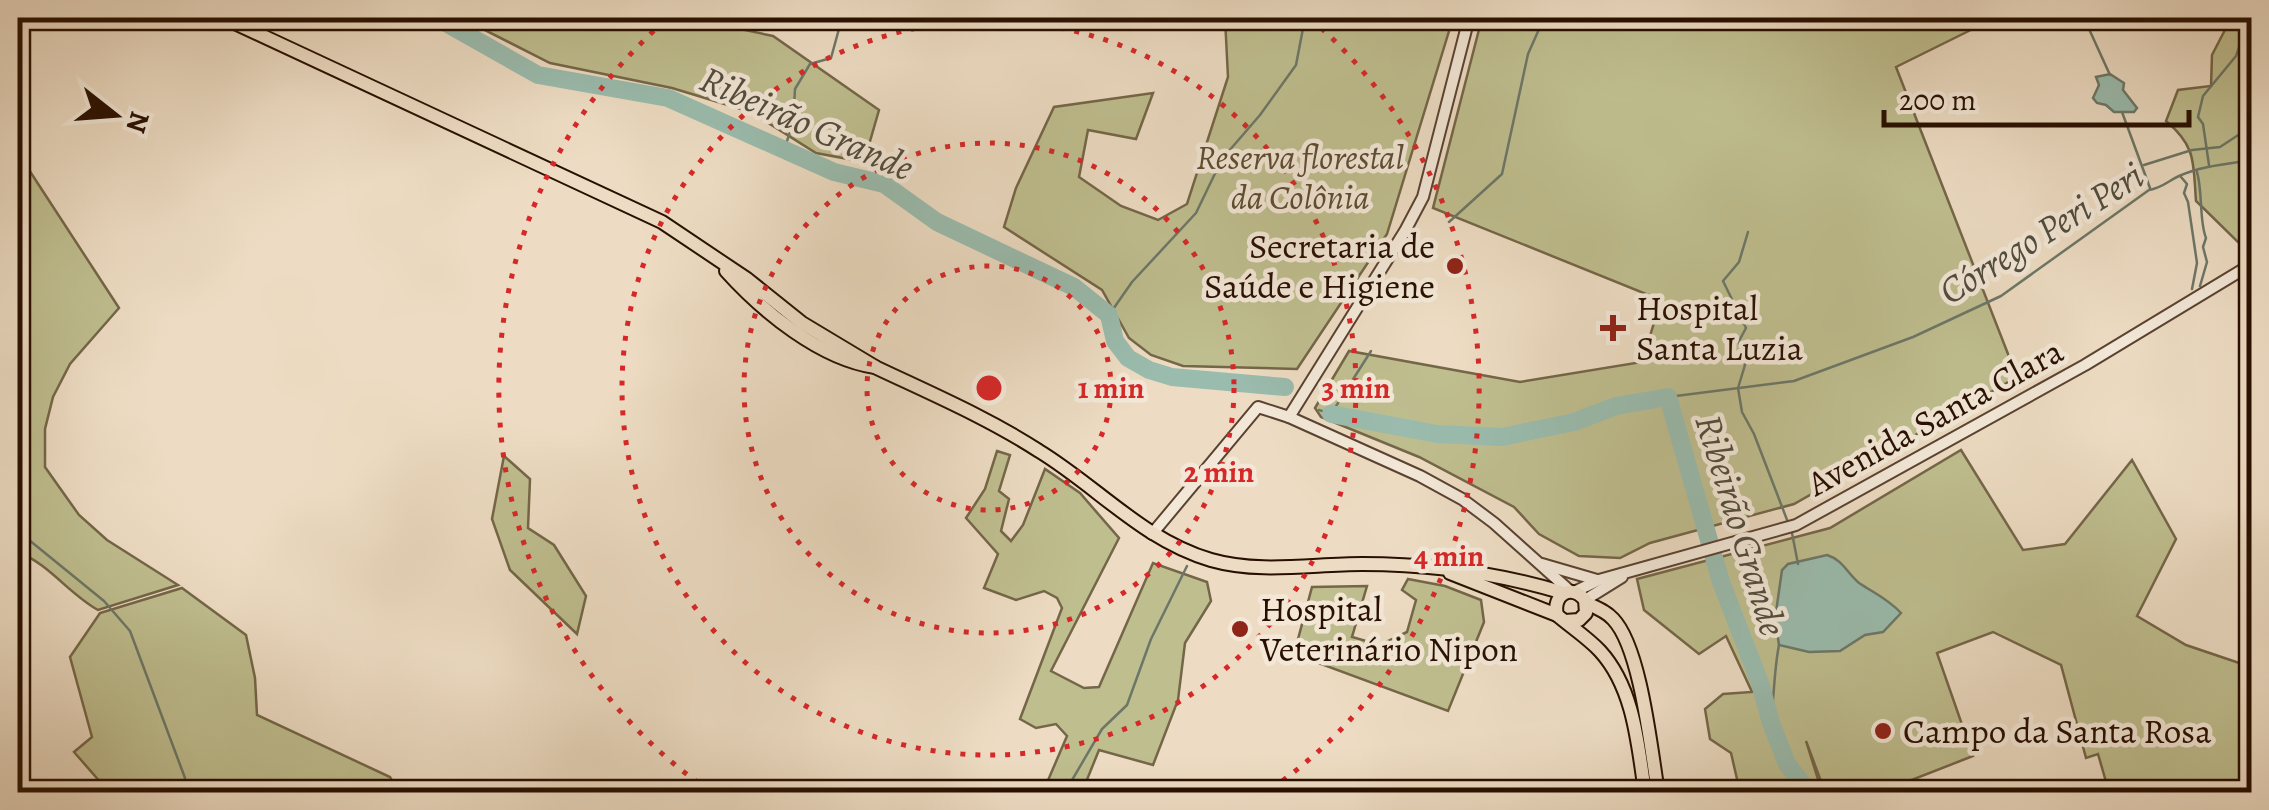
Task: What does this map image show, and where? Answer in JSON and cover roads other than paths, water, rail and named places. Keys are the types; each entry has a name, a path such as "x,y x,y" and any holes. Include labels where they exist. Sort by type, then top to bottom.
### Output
{"main road":[{"path":"224,18 662,222 716,261 742,288 806,337 1031,445 1152,534 1211,560 1242,566 1387,564 1438,568 1501,576 1576,596 1612,618 1624,636 1639,685 1658,792"},
{"path":"1438,568 1574,622 1583,617 1576,596"},
{"path":"1576,596 1557,600 1561,618 1599,650 1617,676 1634,724 1645,792"}],"street":[{"path":"1289,416 1415,214 1433,166 1469,18"},
{"name":"Avenida Santa Clara","path":"1576,596 1599,580 1796,525 2085,365 2252,264"},
{"path":"1152,534 1258,407 1289,416 1462,499 1576,596"},
{"path":"1536,562 1599,580"},
{"name":"Avenida Santa Clara","path":"1576,596 1626,573"}],"waterway":[{"name":"Ribeirão Grande","path":"437,18 538,75 668,98 834,172 884,184 937,222 1074,287 1109,315 1115,341 1128,358 1149,370 1172,377 1285,387"},
{"path":"784,150 793,123 795,89 810,64 831,58 842,18"},
{"path":"1109,315 1132,282 1196,213 1222,159 1296,65 1305,18"},
{"path":"1449,222 1502,174 1528,54 1544,18"},
{"path":"2084,18 2110,75"},
{"name":"Córrego Peri Peri","path":"2209,165 2203,124 2198,117 2203,96 2236,56 2249,19"},
{"path":"2122,112 2150,188"},
{"name":"Córrego Peri Peri","path":"2144,165 2192,150 2220,147 2252,126"},
{"name":"Córrego Peri Peri","path":"1668,397 1794,381 1913,337 2001,296 2149,190 2196,170 2252,160"},
{"path":"2197,172 2207,262 2200,286"},
{"path":"2181,177 2187,184 2184,193 2197,263 2192,289"},
{"path":"1748,232 1739,262 1723,281 1746,328 1739,341 1745,365 1738,388 1742,412 1789,525"},
{"path":"1319,410 1331,414 1371,351"},
{"name":"Ribeirão Grande","path":"1331,414 1437,434 1502,437 1574,422 1616,406 1668,397 1721,582 1760,683 1771,723 1787,764 1801,782 1802,792"},
{"path":"18,531 104,601 130,631 185,778 181,792"},
{"path":"1792,533 1798,564"},
{"path":"1065,792 1102,729 1127,705 1151,639 1187,566"},
{"name":"Ribeirão Grande","path":"1771,723 1779,645"}],"place":[{"name":"Secretaria de Saúde e Higiene","path":"1455,266"},
{"name":"Hospital Santa Luzia","path":"1613,328"},
{"name":"Hospital Veterinário Nipon","path":"1240,629"},
{"name":"Campo da Santa Rosa","path":"1883,731"}],"park label":[{"name":"Reserva florestal da Colônia","path":"1300,177"}]}
